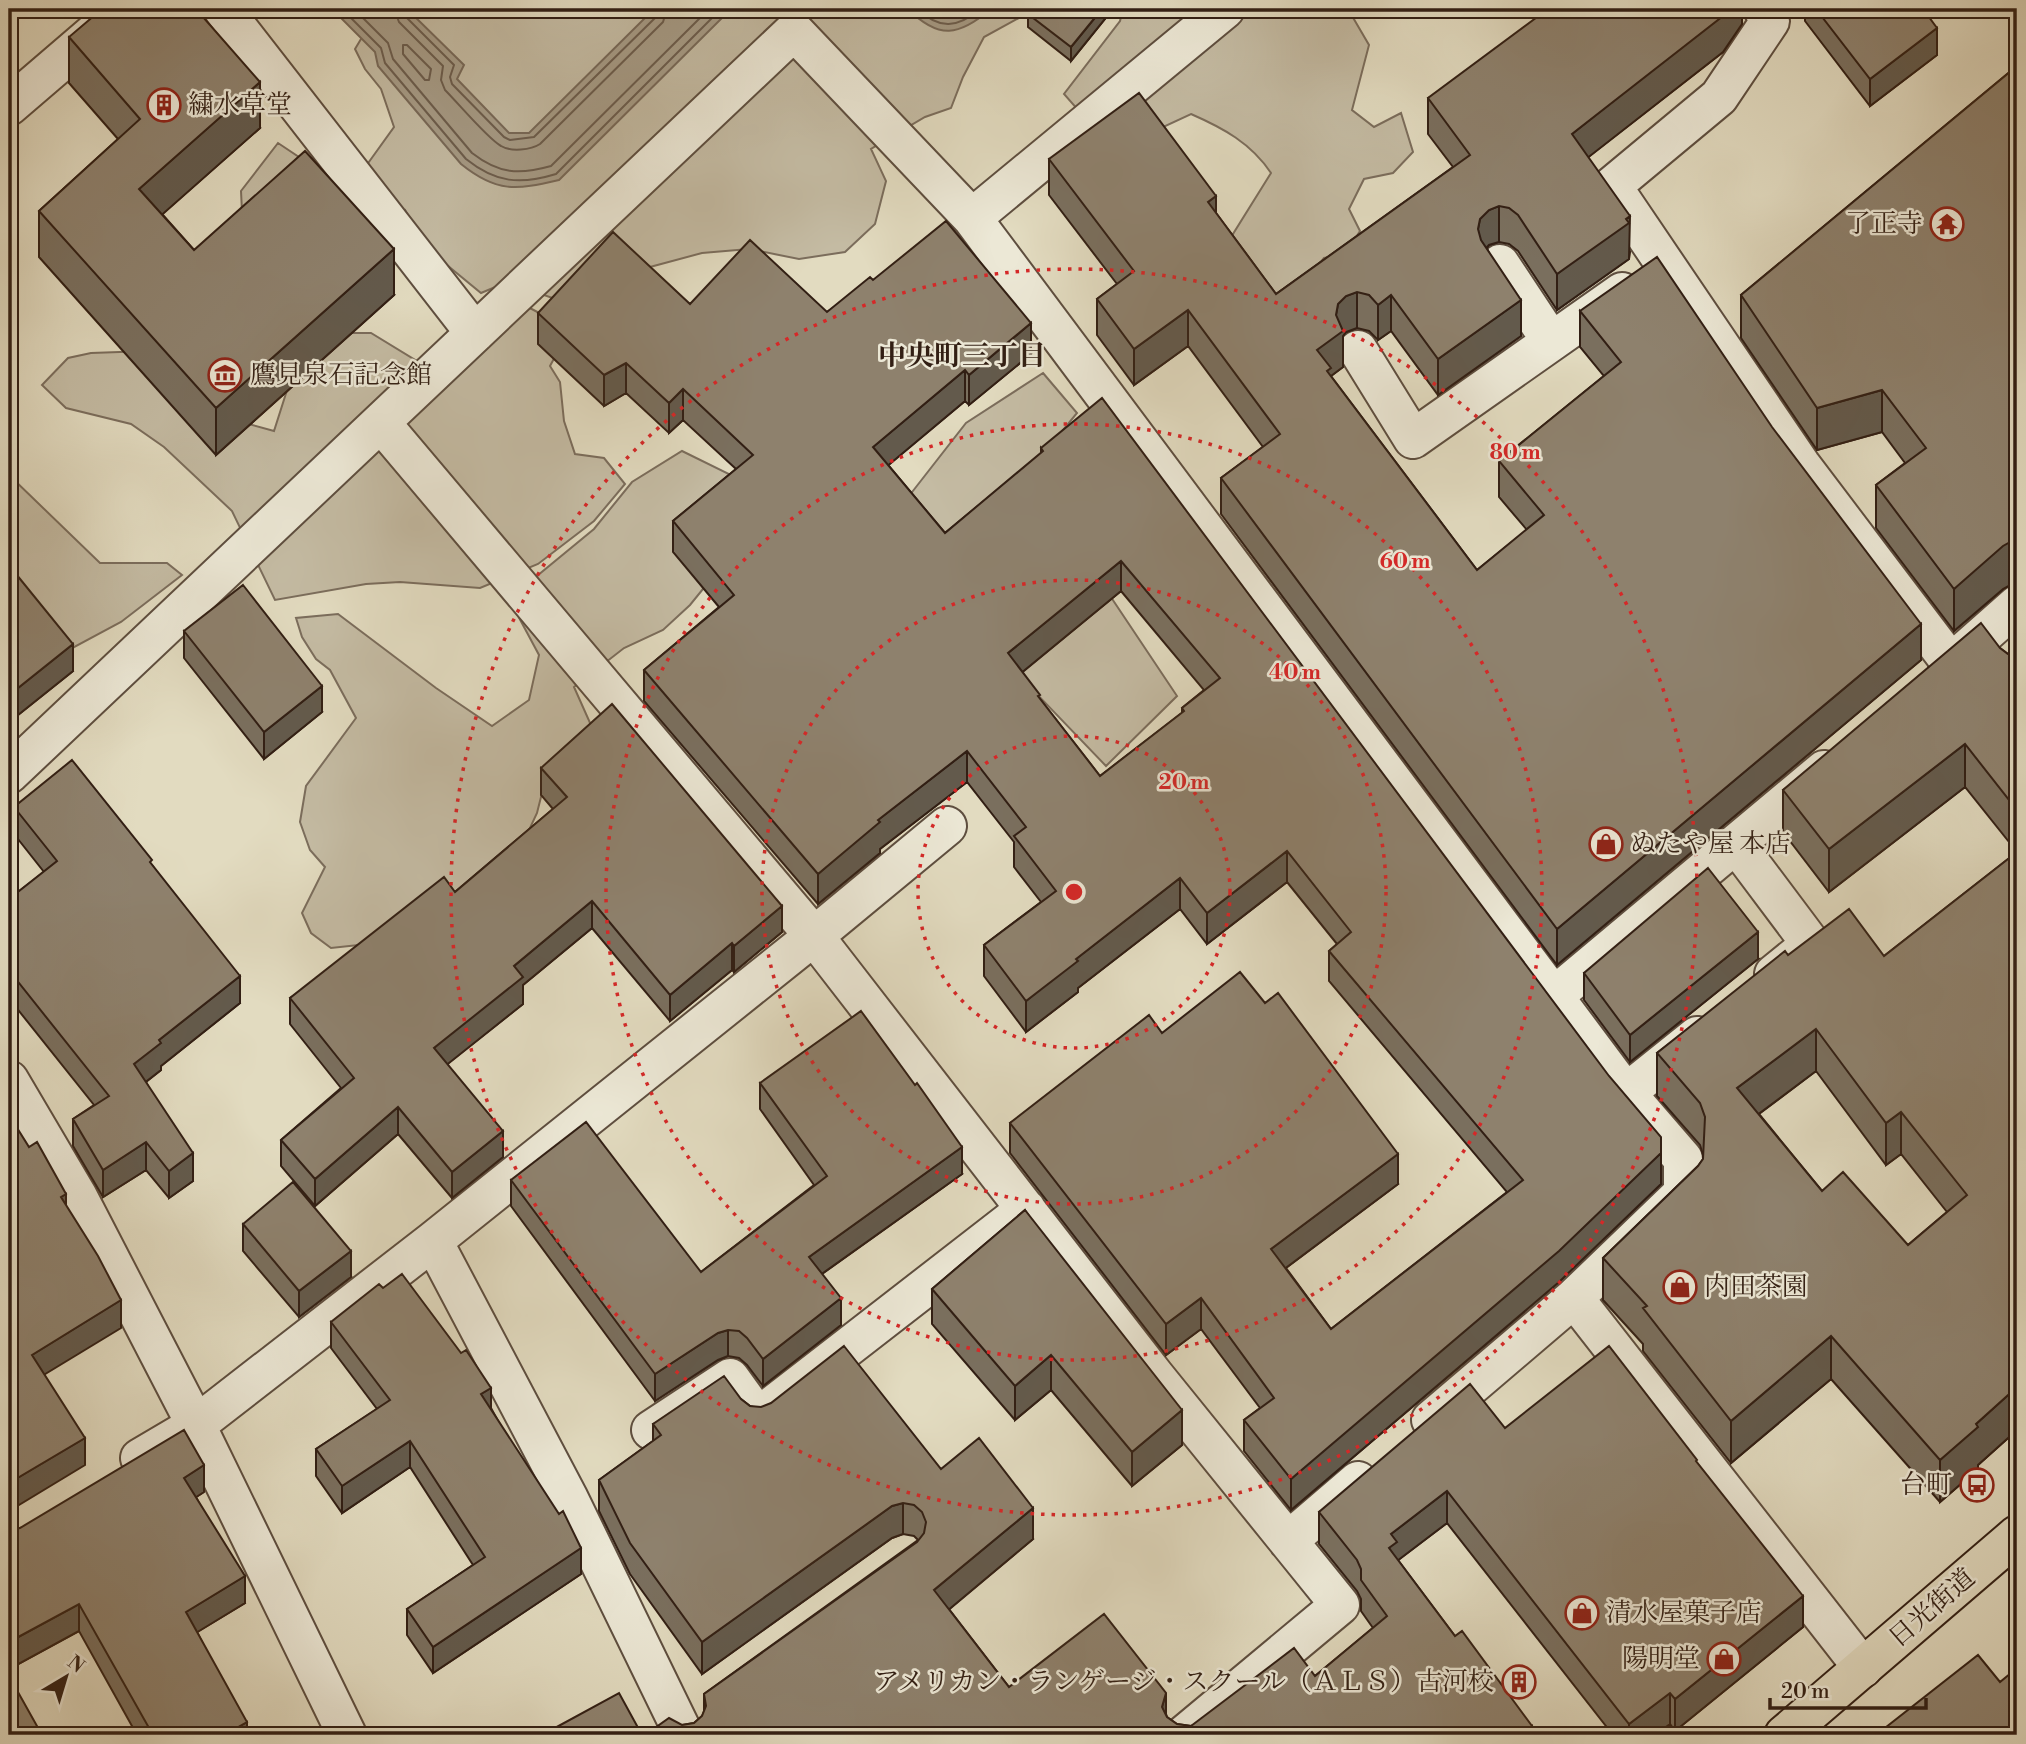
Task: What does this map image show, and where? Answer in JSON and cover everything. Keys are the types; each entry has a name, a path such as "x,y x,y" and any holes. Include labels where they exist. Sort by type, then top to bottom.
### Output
{"main road":[{"name":"日光街道","path":"1784,1735 2017,1535"}],"street":[{"path":"9,106 122,9"},
{"path":"223,9 475,333"},
{"path":"972,218 1225,9"},
{"path":"1763,9 1770,20 1719,97 1612,186 1801,465 1951,663"},
{"path":"9,774 794,31 972,218 1626,1093 1683,1159 1683,1193 1574,1298 1288,1541"},
{"path":"1358,350 1413,439 1663,262"},
{"path":"1500,264 1551,341"},
{"path":"381,422 814,936 1154,1376 1340,1605 1184,1735"},
{"path":"1920,689 2017,605"},
{"path":"1984,634 2009,666"},
{"path":"1555,996 1849,749"},
{"path":"114,1474 196,1425 433,1241 947,826"},
{"path":"1626,1093 1811,944 1736,844"},
{"path":"9,1080 78,1197 196,1425 347,1735"},
{"path":"651,1430 730,1378 758,1417 1026,1209"},
{"path":"433,1241 568,1497 680,1727 708,1696"},
{"path":"1574,1298 1863,1668"}],"shaded area":[{"path":"379,9 1029,9 1028,13 984,37 963,77 951,108 925,117 871,149 886,181 875,224 845,252 799,259 749,249 702,253 650,267 558,300 507,282 481,293 425,247 405,210 361,224 243,233 241,191 278,143 305,161 366,166 394,127 381,89 365,69 355,49"},
{"path":"1123,9 1348,9 1369,45 1352,110 1374,127 1401,113 1413,152 1393,173 1364,179 1349,209 1360,231 1345,254 1324,258 1279,313 1225,264 1233,234 1271,173 1255,153 1225,131 1191,114 1146,135 1100,135 1064,94 1120,21"},
{"path":"524,305 570,329 550,366 560,382 564,421 575,454 604,458 625,484 594,521 538,564 480,588 400,582 366,584 275,600 232,511 164,447 131,424 66,408 42,385 68,358 91,353 148,351 234,420 274,431 296,362 324,333 371,333 422,364"},
{"path":"1043,373 1077,413 1028,473 1177,696 1106,766 909,561 909,496 966,423"},
{"path":"682,451 733,476 716,573 690,605 663,630 624,648 574,687 595,734 545,781 537,813 522,845 512,876 377,943 331,948 311,933 302,913 325,867 310,850 300,822 306,786 356,718 330,670 316,659 302,637 296,618 338,614 436,688 492,726 529,700 539,655 509,599 594,529 632,482"},
{"path":"9,475 100,563 167,563 182,575 121,622 9,682"}],"water":[{"path":"332,9 407,9 464,65 457,79 509,133 529,133 654,9 731,9 559,180 531,186 507,187 485,180 461,164 378,66 375,52"},
{"path":"908,9 991,9 969,25 949,31 930,26"}],"building":[{"path":"102,9 196,9 260,82 139,189 194,250 305,151 394,249 216,408 39,211 140,119 69,37"},
{"path":"1032,9 1102,9 1071,47 1028,14"},
{"path":"1548,9 1728,9 1723,16 1572,134 1630,216 1626,219 1629,223 1557,274 1518,215 1509,208 1499,206 1489,210 1480,219 1478,229 1481,240 1521,300 1438,359 1391,295 1378,305 1369,295 1357,292 1346,296 1338,304 1336,315 1343,331 1317,350 1331,368 1327,371 1477,570 1544,515 1499,461 1621,362 1580,311 1657,257 1772,427 1921,624 1557,929 1221,478 1280,434 1188,310 1134,349 1097,299 1134,271 1049,159 1139,93 1216,196 1208,202 1276,294 1470,155 1428,98"},
{"path":"1816,9 1923,9 1937,28 1870,79"},
{"name":"了正寺","path":"2017,66 2017,516 2012,521 2017,528 2017,542 2012,541 2003,546 1954,589 1876,485 1926,448 1882,390 1817,408 1741,295"},
{"path":"946,221 1031,323 969,375 965,370 873,447 945,533 1102,398 1609,1076 1661,1137 1661,1153 1559,1251 1291,1479 1244,1420 1274,1398 1201,1298 1166,1324 1010,1123 1149,1015 1162,1033 1240,972 1265,1003 1278,993 1398,1154 1271,1249 1331,1329 1523,1180 1329,951 1351,932 1287,851 1207,913 1180,878 1026,1001 984,945 1056,891 1014,836 1026,827 967,751 878,820 880,822 818,874 644,670 734,595 673,521 753,455 683,389 669,403 626,363 604,375 538,313 613,232 690,304 750,240 827,312 870,277 873,280","holes":["1121,561 1220,678 1182,708 1184,711 1100,776 1008,653"]},
{"path":"16,574 73,644 13,692 9,687 9,580"},
{"path":"243,585 322,686 264,732 184,631"},
{"path":"1981,623 2000,648 2017,656 2017,810 1965,744 1829,849 1783,790"},
{"path":"612,704 782,906 734,946 732,943 670,995 592,901 514,966 523,977 434,1048 503,1131 452,1172 398,1107 315,1179 281,1140 354,1078 290,998 444,877 455,892 567,797 541,768"},
{"path":"72,760 240,976 159,1040 161,1043 134,1064 193,1153 169,1171 146,1142 103,1170 73,1119 109,1096 11,973 9,975 9,899 57,861 14,807"},
{"path":"2017,852 2017,1387 1976,1424 1978,1427 1940,1460 1831,1336 1731,1421 1643,1308 1647,1306 1603,1258 1703,1159 1705,1117 1700,1103 1657,1053 1785,951 1788,955 1849,909 1884,956","holes":["1816,1029 1886,1123 1901,1112 1967,1195 1908,1245 1843,1172 1822,1191 1737,1088"]},
{"path":"1708,868 1758,932 1630,1035 1584,973"},
{"path":"861,1011 962,1147 809,1257 841,1298 763,1359 739,1331 728,1330 718,1333 655,1374 511,1180 586,1122 701,1272 827,1176 760,1083"},
{"path":"9,1115 29,1147 37,1142 66,1194 61,1197 98,1256 121,1300 32,1355 85,1438 9,1483"},
{"path":"293,1182 351,1251 299,1291 243,1224"},
{"path":"1025,1210 1182,1410 1132,1452 1051,1355 1015,1386 932,1289"},
{"path":"402,1274 461,1353 466,1350 491,1388 481,1394 559,1514 563,1511 581,1548 433,1647 407,1609 485,1557 410,1441 342,1486 316,1449 390,1400 331,1322 379,1284 383,1288"},
{"path":"844,1346 941,1469 979,1438 1033,1508 934,1590 1009,1687 1104,1614 1166,1693 1162,1707 1167,1717 1177,1724 1191,1726 1294,1648 1315,1676 1387,1616 1361,1580 1361,1569 1357,1560 1319,1512 1470,1384 1505,1428 1609,1346 1803,1596 1675,1699 1670,1693 1629,1724 1447,1491 1391,1534 1397,1542 1389,1548 1455,1636 1462,1631 1532,1726 1519,1735 645,1735 669,1718 682,1725 694,1723 702,1716 706,1706 704,1694 917,1542 924,1533 926,1522 922,1512 914,1505 903,1503 892,1506 702,1642 630,1543 599,1480 661,1435 653,1424 724,1376 741,1399 750,1406 761,1407 771,1403"},
{"path":"184,1430 204,1465 184,1478 245,1576 186,1612 247,1722 224,1735 153,1735 79,1604 9,1642 9,1530 20,1528"},
{"path":"1978,1655 2000,1682 2017,1668 2017,1735 1876,1735"},
{"path":"9,1676 42,1735 9,1735"},
{"path":"619,1693 642,1735 542,1735"}],"place":[{"name":"繍水草堂","path":"164,105"},
{"name":"了正寺","path":"1947,224"},
{"name":"鷹見泉石記念館","path":"225,375"},
{"name":"ぬたや屋 本店","path":"1606,844"},
{"name":"内田茶園","path":"1680,1287"},
{"name":"台町","path":"1977,1485"},
{"name":"清水屋菓子店","path":"1582,1613"},
{"name":"陽明堂","path":"1724,1659"},
{"name":"アメリカン・ランゲージ・スクール（ＡＬＳ）古河校","path":"1519,1682"}],"district":[{"name":"中央町三丁目","path":"962,356"}]}
